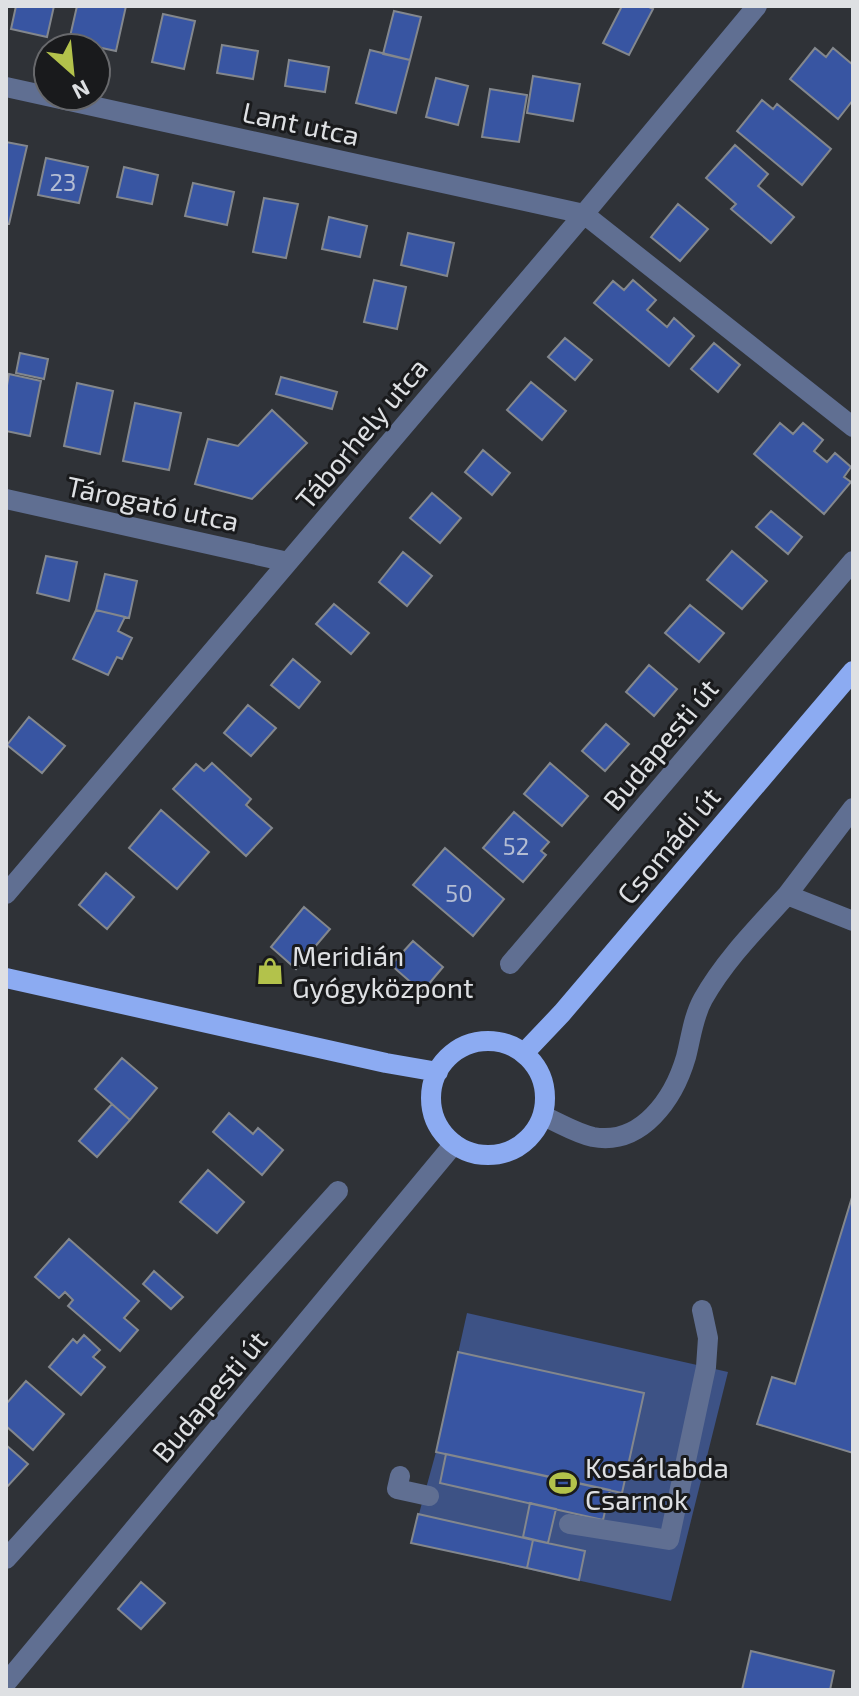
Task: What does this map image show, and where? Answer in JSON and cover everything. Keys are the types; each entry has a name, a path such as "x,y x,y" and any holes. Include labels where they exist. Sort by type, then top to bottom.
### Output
{"main road":[{"name":"Csomádi út","path":"524,1053 573,1001 853,671"},
{"path":"6,978 438,1072"},
{"path":"476,1043 509,1045 524,1053 536,1066 546,1099 543,1116 535,1132 522,1145 506,1153 470,1153 454,1144 437,1124 431,1098 438,1072 447,1059 476,1043"}],"street":[{"name":"Táborhely utca","path":"6,894 757,6"},
{"name":"Lant utca","path":"6,87 584,214"},
{"path":"584,214 853,427"},
{"name":"Tárogató utca","path":"6,499 288,562"},
{"name":"Budapesti út","path":"510,964 853,561"},
{"path":"543,1116 576,1132 595,1137 616,1137 637,1129 656,1115 671,1093 686,1058 701,1003 720,970 787,895 853,808"},
{"path":"787,895 853,921"},
{"name":"Budapesti út","path":"6,1683 454,1144"},
{"name":"Budapesti út","path":"6,1559 338,1191"},
{"path":"569,1524 669,1540 706,1367 708,1338 702,1310"},
{"path":"400,1476 397,1489 429,1496"}],"shaded area":[{"name":"Kosárlabda Csarnok","path":"467,1313 728,1372 671,1601 411,1543 436,1452"}],"building":[{"path":"16,6 54,6 48,32 32,34 11,29"},
{"path":"77,6 126,6 116,51 112,50 112,32 71,32"},
{"path":"622,6 647,6 653,9 629,55 603,43"},
{"path":"394,11 421,17 410,60 383,54"},
{"path":"163,14 195,21 184,69 152,62"},
{"path":"222,45 258,51 253,79 217,73"},
{"path":"815,48 826,57 833,48 853,65 853,100 838,119 790,79"},
{"path":"370,50 410,60 396,113 356,103"},
{"path":"289,60 329,67 325,92 285,86"},
{"path":"533,76 580,84 573,121 527,113"},
{"path":"436,78 468,86 458,125 426,117"},
{"path":"490,89 527,95 519,142 482,137"},
{"path":"762,100 773,109 777,104 831,149 802,185 737,131"},
{"path":"6,142 27,146 9,224 6,224"},
{"path":"735,145 768,174 758,186 794,217 771,243 731,209 736,204 706,178"},
{"path":"46,158 88,167 79,203 38,195"},
{"path":"124,167 158,175 152,204 117,197"},
{"path":"193,183 234,192 227,225 185,216"},
{"path":"264,198 298,204 286,258 253,252"},
{"path":"678,204 708,229 680,261 651,237"},
{"path":"329,217 367,226 360,257 322,249"},
{"path":"408,233 454,243 447,276 401,265"},
{"path":"374,280 406,287 397,329 364,322"},
{"path":"633,280 656,300 647,310 667,327 674,318 694,336 669,366 594,303 613,281 624,290"},
{"path":"565,338 592,360 575,380 548,357"},
{"path":"714,343 740,365 718,392 691,369"},
{"path":"20,353 48,359 44,379 16,373"},
{"path":"9,374 41,381 30,436 6,431"},
{"path":"281,377 337,392 332,409 276,394"},
{"path":"531,382 566,411 542,440 507,410"},
{"path":"77,383 113,391 100,454 64,446"},
{"path":"135,403 181,413 169,470 123,461"},
{"path":"272,410 307,443 252,499 195,484 208,439 238,446"},
{"path":"780,423 793,434 803,423 823,440 814,451 827,462 835,453 851,467 844,477 851,482 824,514 754,454"},
{"path":"483,450 510,473 492,495 465,472"},
{"path":"432,493 461,518 440,543 410,518"},
{"path":"771,511 802,537 788,554 756,527"},
{"path":"732,551 767,581 742,609 707,580"},
{"path":"403,552 432,576 407,606 379,582"},
{"path":"46,556 77,562 69,601 37,593"},
{"path":"105,574 137,581 129,618 96,610"},
{"path":"334,604 369,633 351,654 316,624"},
{"path":"690,605 724,633 699,662 665,633"},
{"path":"96,610 125,617 118,631 132,638 122,659 117,657 108,675 73,659"},
{"path":"293,659 320,682 299,708 271,685"},
{"path":"649,665 677,689 654,716 626,692"},
{"path":"248,705 276,728 251,756 224,733"},
{"path":"29,717 65,746 42,773 7,745"},
{"path":"606,724 629,744 605,771 582,751"},
{"path":"212,763 251,799 246,805 272,828 246,856 173,789 196,764 204,771"},
{"path":"550,763 588,796 562,826 524,794"},
{"path":"161,810 209,852 177,889 129,848"},
{"path":"514,812 549,842 541,851 546,855 523,882 483,848"},
{"path":"445,848 504,899 473,936 413,885"},
{"path":"106,873 134,897 107,929 79,905"},
{"path":"304,907 330,929 296,969 271,947"},
{"path":"413,941 443,967 422,992 391,965"},
{"path":"122,1058 157,1088 130,1120 95,1089"},
{"path":"112,1104 130,1120 97,1157 79,1141"},
{"path":"229,1113 253,1134 258,1128 283,1150 262,1175 213,1132"},
{"path":"208,1170 244,1202 217,1233 180,1202"},
{"path":"853,1194 853,1453 757,1424 772,1377 795,1384"},
{"path":"69,1239 139,1301 124,1318 138,1330 120,1351 68,1306 73,1300 65,1292 59,1298 35,1277"},
{"path":"154,1271 183,1297 171,1309 143,1284"},
{"path":"84,1335 100,1350 93,1357 105,1367 81,1395 49,1367 73,1339 77,1343"},
{"path":"458,1352 644,1393 622,1493 436,1452"},
{"path":"26,1381 64,1414 33,1450 6,1426 6,1404"},
{"path":"6,1445 28,1464 6,1488"},
{"path":"446,1454 610,1490 603,1520 440,1483"},
{"path":"530,1503 556,1509 548,1543 523,1537"},
{"path":"418,1514 533,1540 527,1568 411,1543"},
{"path":"533,1540 585,1551 579,1580 527,1568"},
{"path":"141,1582 165,1603 141,1629 118,1609"},
{"path":"751,1651 834,1671 830,1690 742,1690"}],"place":[{"name":"Meridián Gyógyközpont","path":"270,971"},
{"name":"Kosárlabda Csarnok","path":"563,1483"}]}
